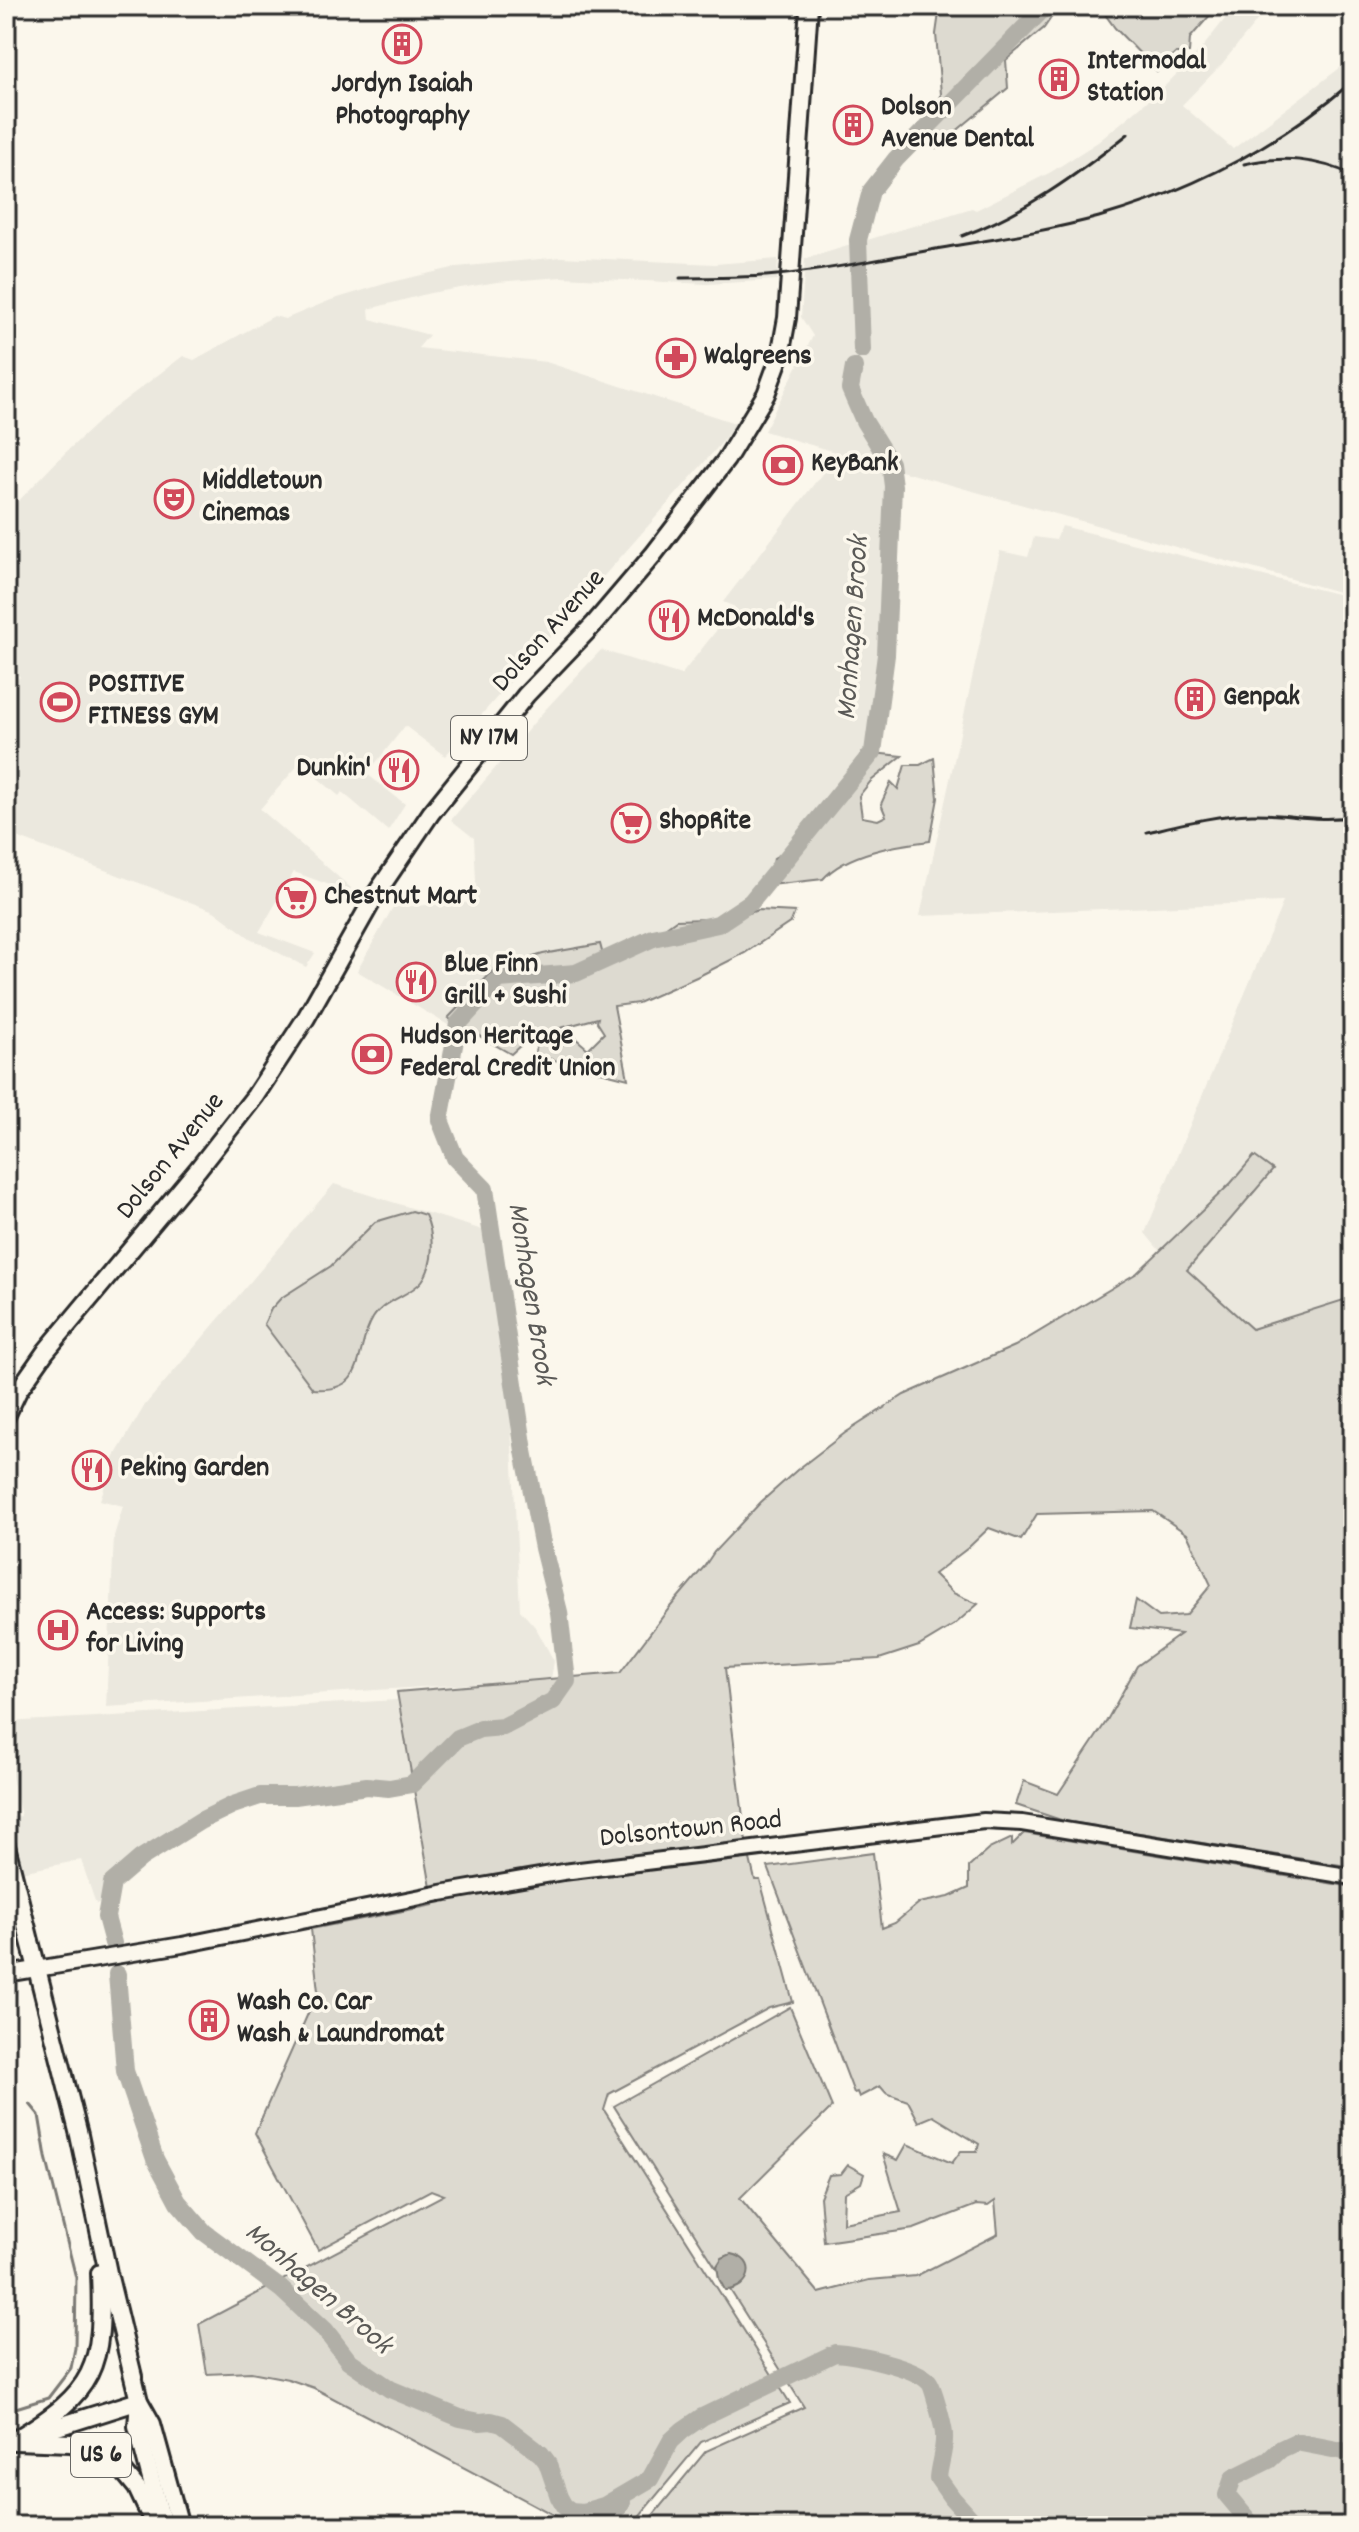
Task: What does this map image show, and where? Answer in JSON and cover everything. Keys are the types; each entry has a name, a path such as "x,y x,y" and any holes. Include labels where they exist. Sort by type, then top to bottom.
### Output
{"main road":[{"name":"Dolson Avenue","path":"6,1416 18,1391 46,1351 254,1098 298,1031 376,894 431,813 497,729 595,623 687,513 755,414 780,356 788,309 809,6"},
{"path":"6,1846 76,2123 139,2401"},
{"path":"10,2442 60,2410 80,2389 94,2362 101,2331 98,2227"},
{"name":"US 6","path":"10,2442 139,2401"},
{"name":"US 6","path":"139,2401 137,2426 164,2526"},
{"name":"US 6","path":"139,2401 152,2424 180,2526"},
{"name":"US 6","path":"10,2442 71,2443 98,2453 123,2471 137,2488 155,2526"}],"street":[{"name":"Dolsontown Road","path":"6,1974 563,1872 960,1823 1022,1823 1353,1877"}],"shaded area":[{"path":"940,6 1059,6 1044,28 1006,60 1008,88 936,148 925,140 937,121 941,94 936,34"},
{"path":"1099,6 1218,6 1190,38 1189,53 1176,53 1157,71 1115,28"},
{"path":"1235,6 1269,6 1221,65 1182,105 1233,149 1353,58 1353,596 886,467 889,491 881,660 869,756 748,905 714,926 649,940 573,975 496,981 453,1028 357,971 393,907 477,902 474,838 451,820 601,650 681,675 735,607 723,602 838,453 764,431 813,336 801,317 805,259 972,208 976,210 1051,172 1098,142 1163,88 1202,48"},
{"path":"561,257 715,264 778,259 777,280 707,284 562,277 497,282 430,293 369,309 370,319 429,335 418,348 546,362 735,423 724,440 445,756 405,726 367,774 405,804 388,831 342,792 339,796 300,763 260,809 351,888 349,892 294,872 259,932 315,953 306,967 250,938 214,911 6,833 6,687 20,677 6,659 6,514 109,412 183,356 194,360 274,316 285,319 331,300 391,282 457,267"},
{"path":"1062,526 1353,598 1353,1297 1236,1334 1145,1233 1283,902 920,916 1000,551 1028,557 1034,537 1056,540"},
{"path":"863,752 902,756 871,781 859,796 862,817 878,820 886,816 881,804 891,782 898,789 905,765 920,765 934,758 938,798 930,841 887,848 858,857 823,879 770,885 774,858 796,846"},
{"path":"758,910 795,912 791,922 745,953 638,1003 614,1006 628,1079 534,1055 538,1042 559,1047 574,1037 588,1049 604,1033 597,1022 598,1018 531,1036 511,1054 448,1018 495,969 543,954 600,944 605,963 624,957 676,920 734,918"},
{"path":"1254,1156 1273,1170 1187,1270 1252,1329 1353,1297 1353,1867 1064,1821 1016,1805 1024,1781 1058,1794 1106,1722 1137,1666 1181,1634 1130,1628 1136,1600 1159,1617 1186,1615 1211,1585 1187,1534 1153,1511 1037,1514 1021,1540 989,1528 934,1574 953,1593 978,1604 954,1625 919,1646 879,1659 725,1668 746,1842 755,1880 760,1880 793,2002 769,2008 609,2094 604,2110 790,2403 701,2442 631,2526 574,2526 314,2388 251,2372 207,2374 199,2324 444,2195 431,2190 318,2250 255,2133 318,1991 311,1929 434,1905 397,1692 620,1673 714,1552 761,1502 797,1470 845,1433 904,1395 1015,1346 1137,1273 1231,1183"},
{"path":"334,1184 502,1236 520,1610 536,1628 554,1661 551,1679 106,1707 114,1536 123,1506 100,1500 115,1456 145,1405"},
{"path":"412,1211 425,1215 430,1231 432,1248 426,1274 417,1286 384,1306 373,1318 351,1377 331,1388 313,1389 264,1324 271,1309 281,1298 331,1266 375,1222"},
{"path":"397,1700 412,1784 249,1798 200,1821 141,1858 113,1883 110,1898 96,1904 81,1860 6,1875 6,1818 21,1816 6,1751 6,1722"},
{"path":"1024,1833 1353,1887 1353,2526 644,2526 706,2451 804,2407 614,2106 790,2007 832,2107 740,2198 819,2293 869,2280 916,2276 998,2234 995,2201 988,2206 976,2205 914,2229 824,2242 820,2197 829,2175 841,2174 848,2165 864,2174 861,2183 844,2193 843,2223 901,2212 883,2154 898,2160 907,2144 952,2163 961,2151 977,2151 979,2144 933,2116 919,2122 908,2101 886,2093 880,2086 859,2097 857,2092 854,2093 768,1867 873,1853 882,1928 895,1923 919,1903 949,1897 969,1888 969,1867 989,1849 1012,1838 1012,1845"},
{"path":"731,2254 746,2262 748,2274 741,2285 725,2290 717,2266 722,2258"}],"waterway":[{"name":"Monhagen Brook","path":"862,350 858,240 871,191 896,159 1046,6"},
{"name":"Monhagen Brook","path":"113,1943 106,1917 112,1883 141,1858 200,1821 260,1796 295,1796 367,1786 389,1788 412,1784 458,1738 480,1729 503,1727 553,1701 567,1681 559,1612 524,1451 485,1189 455,1158 440,1120 458,1024 499,979 576,973 653,938 718,924 751,902 873,752 886,655 893,486 890,463 864,421 850,389 854,367"},
{"name":"Monhagen Brook","path":"117,1974 125,2071 155,2159 178,2202 204,2232 281,2289 325,2330 348,2360 390,2389 460,2418 502,2424 541,2454 547,2462 559,2497 571,2511 583,2512 604,2506 650,2479 671,2441 702,2417 835,2353 899,2366 929,2382 944,2435 938,2478 977,2526"},
{"path":"6,2411 48,2398 71,2368 75,2348 76,2278 46,2157 39,2115 30,2104"},
{"name":"Monhagen Brook","path":"1253,2526 1227,2495 1233,2478 1296,2442 1353,2453"},
{"path":"601,2526 622,2502"},
{"name":"Monhagen Brook","path":"1146,2526 1161,2526"}],"railway":[{"path":"680,278 753,277 813,271 1099,217 1168,193 1234,163 1295,125 1353,81"},
{"path":"962,236 1007,216 1049,192 1128,134"},
{"path":"1244,164 1300,160 1353,175"},
{"path":"1147,832 1239,815 1353,816"}],"place":[{"name":"Jordyn Isaiah Photography","path":"402,44"},
{"name":"Intermodal Station","path":"1059,79"},
{"name":"Dolson Avenue Dental","path":"853,125"},
{"name":"Walgreens","path":"676,358"},
{"name":"KeyBank","path":"783,465"},
{"name":"Middletown Cinemas","path":"174,499"},
{"name":"McDonald's","path":"669,620"},
{"name":"Genpak","path":"1195,699"},
{"name":"POSITIVE FITNESS GYM","path":"60,702"},
{"name":"Dunkin'","path":"399,770"},
{"name":"ShopRite","path":"631,823"},
{"name":"Chestnut Mart","path":"296,898"},
{"name":"Blue Finn Grill + Sushi","path":"416,982"},
{"name":"Hudson Heritage Federal Credit Union","path":"372,1054"},
{"name":"Peking Garden","path":"92,1470"},
{"name":"Access: Supports for Living","path":"58,1630"},
{"name":"Wash Co. Car Wash & Laundromat","path":"209,2020"}]}
